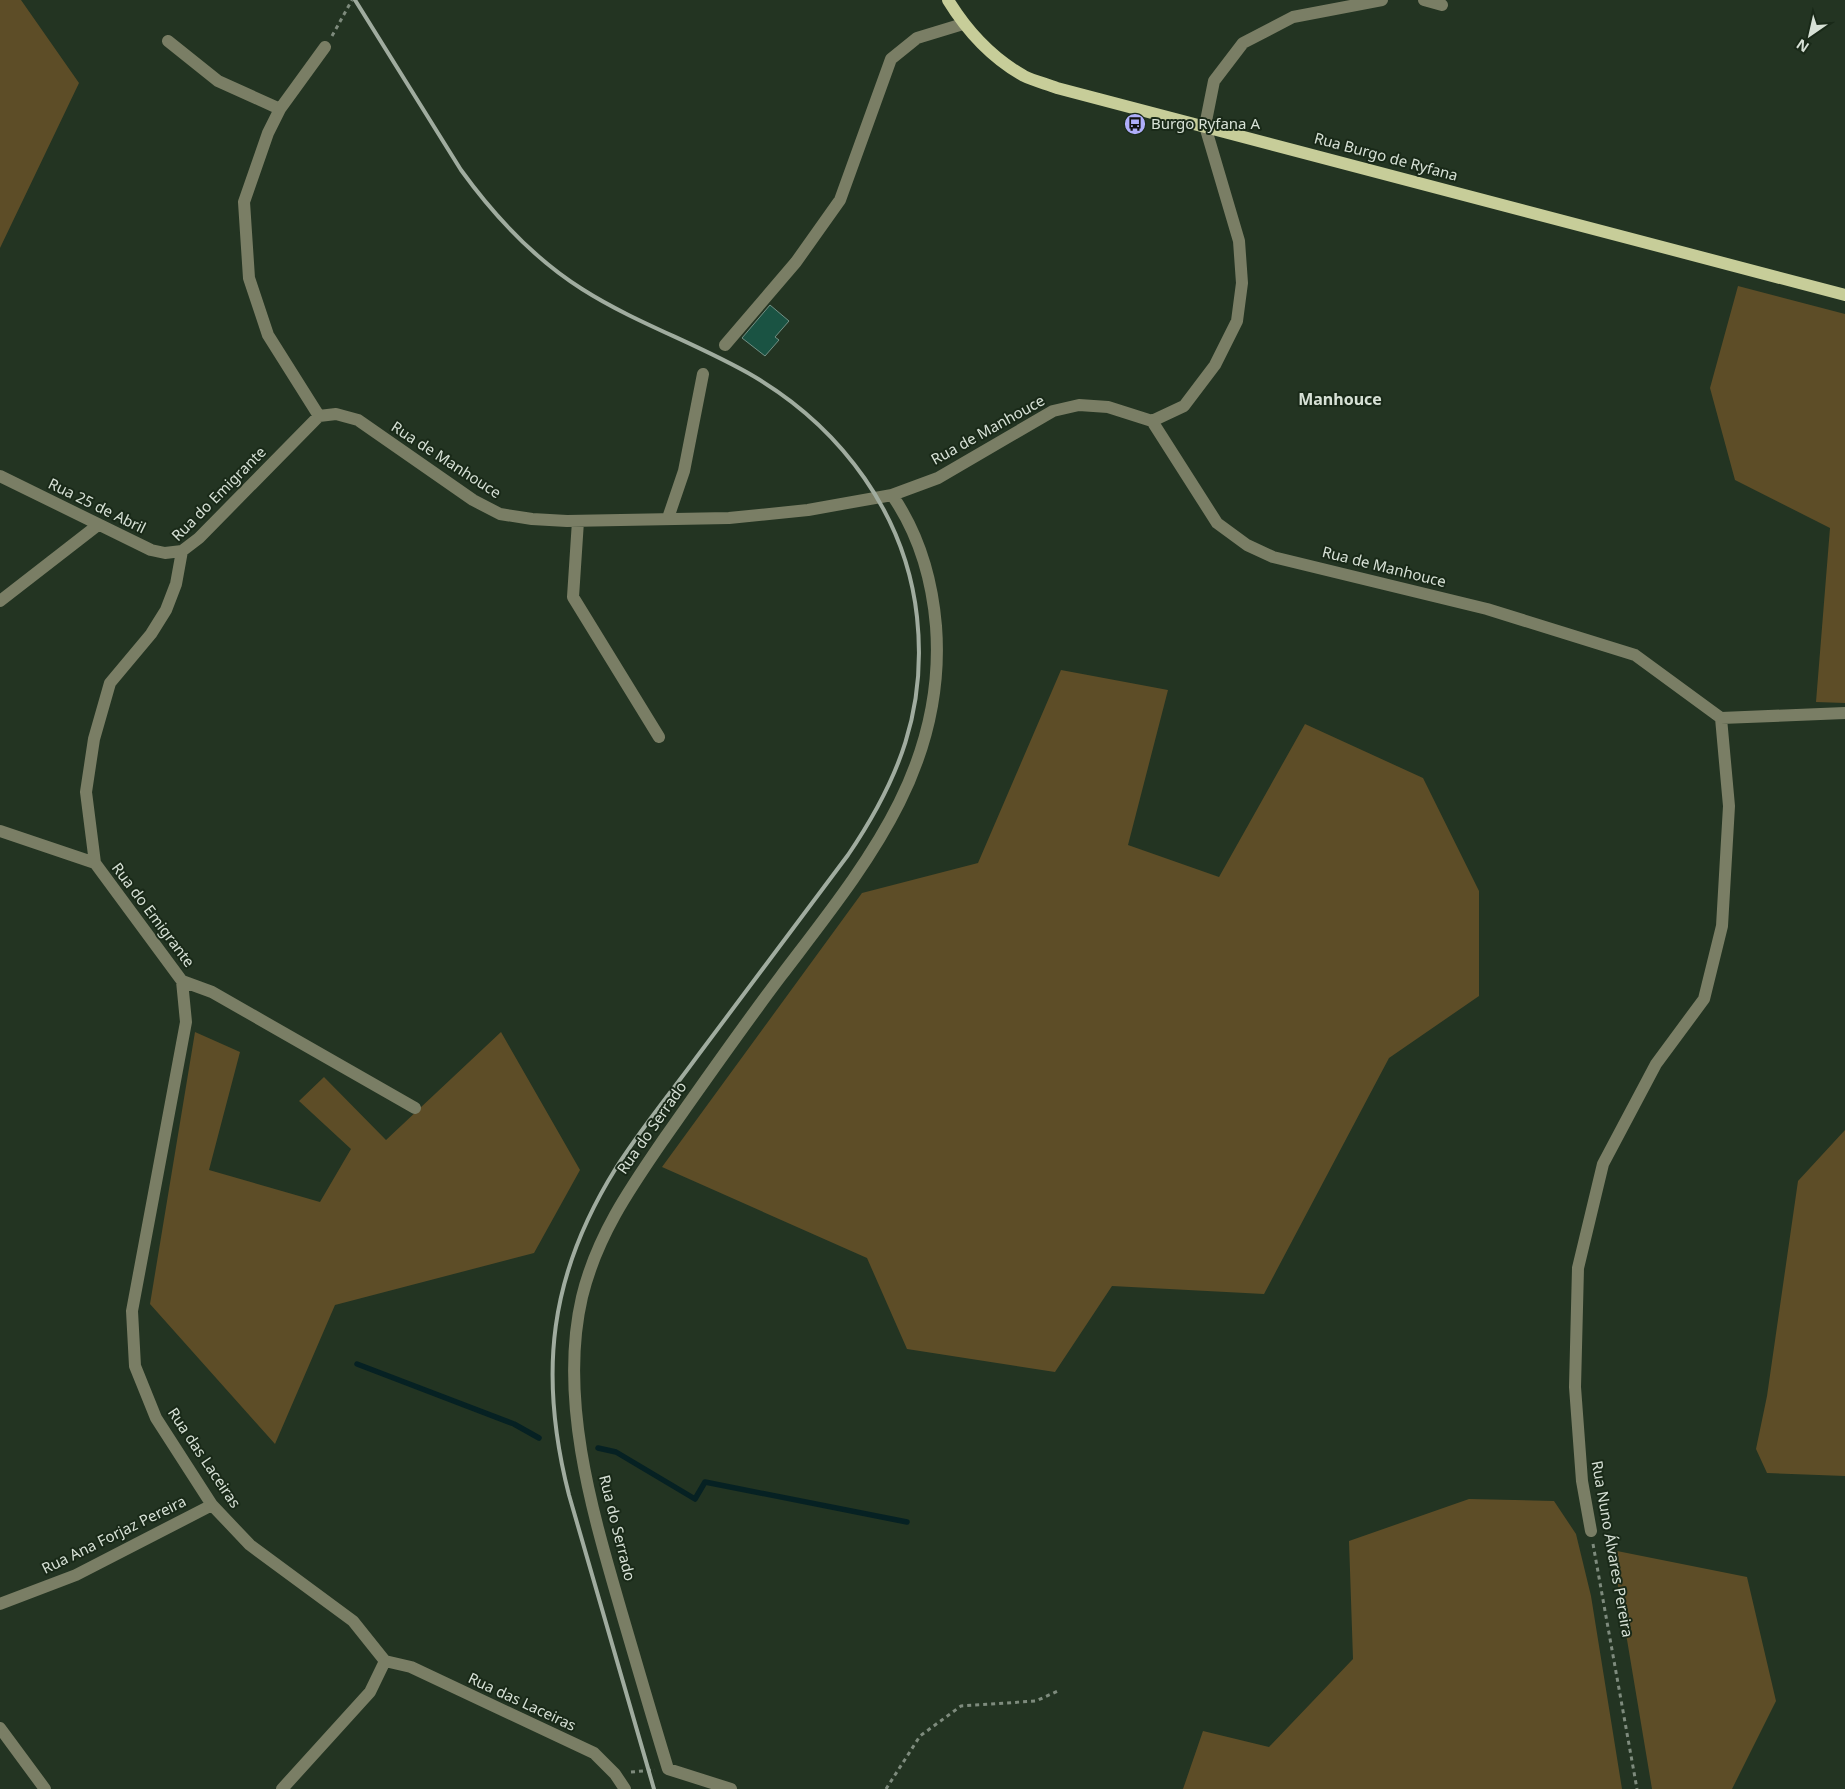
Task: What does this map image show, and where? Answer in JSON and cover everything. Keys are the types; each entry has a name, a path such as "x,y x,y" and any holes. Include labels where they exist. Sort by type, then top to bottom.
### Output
{"main road":[{"name":"Rua Burgo de Ryfana","path":"948,0 962,24 989,51 1025,76 1057,88 1845,295"}],"street":[{"path":"1152,421 1184,406 1215,365 1236,321 1242,283 1239,241 1205,126 1214,81 1244,43 1293,17 1382,0"},
{"path":"1424,0 1442,5"},
{"path":"725,345 796,262 840,200 891,59 917,38 962,24"},
{"path":"168,41 218,81 280,109"},
{"path":"319,416 268,335 249,278 244,202 268,133 280,109 325,47"},
{"path":"668,518 684,471 703,374"},
{"name":"Rua de Manhouce","path":"319,416 336,414 358,420 473,500 500,514 532,519 578,521 746,516 808,510 892,495 938,478 1053,411 1079,405 1108,407 1152,421 1217,523 1246,545 1273,557 1487,609 1635,655 1721,718"},
{"name":"Rua do Emigrante","path":"319,416 199,538 182,551 176,584 166,610 151,634 110,682 96,730 86,792 95,864 182,981 212,992 415,1108"},
{"name":"Rua 25 de Abril","path":"0,476 151,550 165,553 182,551"},
{"name":"Rua do Serrado","path":"668,1769 608,1567 590,1493 576,1412 573,1356 576,1328 589,1272 598,1246 625,1195 735,1037 873,849 902,801 913,776 923,749 934,694 936,634 929,580 921,552 912,528 892,495"},
{"path":"578,521 573,597 659,737"},
{"path":"0,601 98,525"},
{"path":"1721,718 1845,713"},
{"name":"Rua Nuno Álvares Pereira","path":"1591,1531 1582,1481 1575,1387 1578,1268 1603,1164 1656,1064 1704,999 1722,926 1729,806 1721,718"},
{"path":"0,831 95,864"},
{"name":"Rua das Laceiras","path":"182,981 186,1022 132,1311 135,1366 156,1418 212,1505 250,1546 353,1621 385,1661 411,1667 594,1753 615,1774 625,1789"},
{"name":"Rua Ana Forjaz Pereira","path":"0,1604 76,1575 212,1505"},
{"path":"282,1789 370,1692 385,1661"},
{"path":"0,1728 16,1753 45,1789"},
{"path":"668,1769 731,1789"}],"path":[{"path":"325,47 344,17 352,0"},
{"name":"Rua Nuno Álvares Pereira","path":"1591,1531 1637,1789"},
{"path":"886,1789 920,1736 961,1706 1036,1701 1060,1690"},
{"path":"615,1774 668,1769"}],"shaded area":[{"path":"0,0 21,0 79,83 0,248"},
{"path":"1738,286 1845,314 1845,703 1816,702 1830,528 1735,480 1710,388"},
{"path":"1061,670 1168,690 1128,845 1219,877 1305,724 1423,778 1479,891 1479,996 1389,1058 1264,1294 1112,1286 1055,1372 907,1349 867,1258 662,1167 862,893 978,863"},
{"path":"195,1032 240,1052 209,1170 320,1202 351,1149 299,1101 324,1077 386,1140 501,1032 580,1170 534,1253 335,1305 275,1444 150,1304"},
{"path":"1845,1130 1845,1476 1767,1473 1756,1449 1767,1396 1798,1181"},
{"path":"1469,1499 1554,1501 1576,1534 1591,1596 1622,1789 1183,1789 1203,1731 1269,1747 1353,1659 1349,1541"},
{"path":"1612,1550 1747,1577 1776,1701 1732,1789 1652,1789"}],"building":[{"path":"770,305 789,321 775,337 779,340 765,356 742,338"}],"waterway":[{"path":"357,1364 514,1424 539,1438"},
{"path":"598,1448 616,1452 695,1499 705,1482 907,1522"}],"railway":[{"path":"355,0 461,170 487,204 531,250 564,277 624,313 712,354 755,377 786,398 815,422 842,449 864,478 884,510 899,544 910,580 917,617 918,682 913,713 895,771 882,799 848,855 625,1154 593,1208 576,1247 564,1287 556,1326 553,1367 554,1408 559,1451 569,1495 654,1789"}],"place":[{"name":"Burgo Ryfana A","path":"1135,124"}],"district":[{"name":"Manhouce","path":"1340,399"}]}
